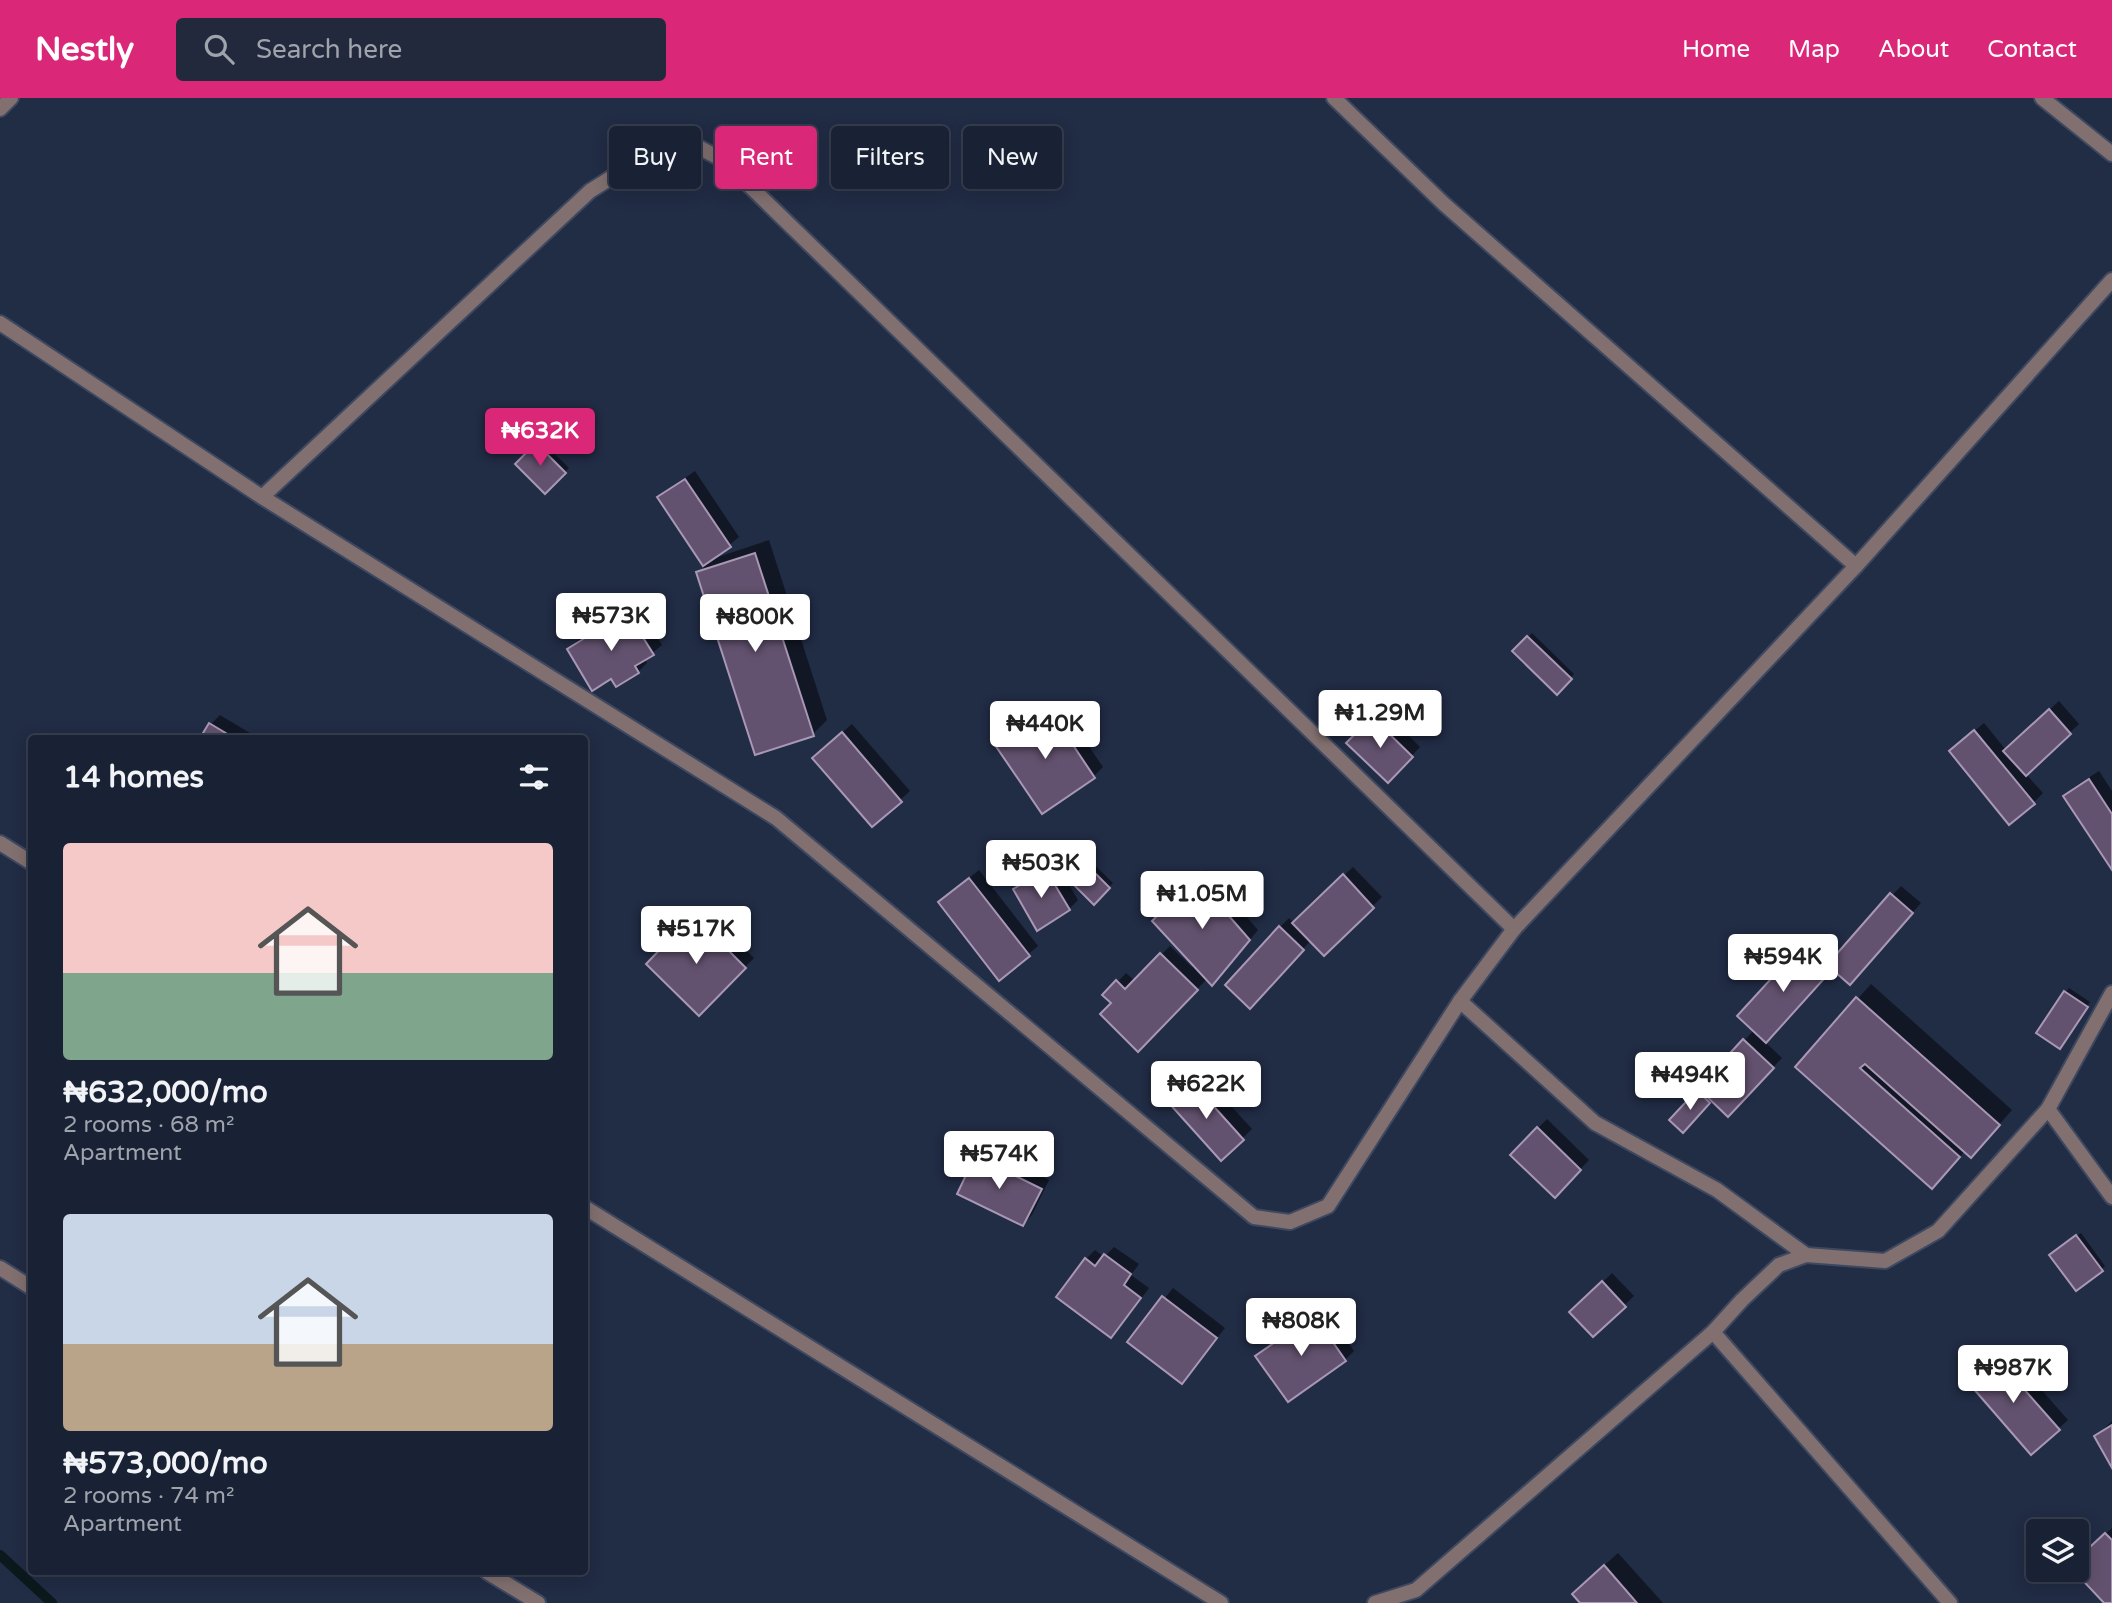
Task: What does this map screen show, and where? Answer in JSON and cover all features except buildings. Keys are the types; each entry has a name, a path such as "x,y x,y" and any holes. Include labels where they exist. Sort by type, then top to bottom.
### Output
{"street":[{"path":"0,109 11,98"},
{"path":"1334,98 1444,204 1856,566"},
{"path":"2042,98 2112,155"},
{"path":"262,497 590,191 677,136 723,160 1514,929"},
{"path":"0,323 262,497 776,818 1254,1217 1290,1222 1328,1206 1460,1001 1514,929 1856,566 2112,280"},
{"path":"0,843 28,860"},
{"path":"1375,1603 1416,1590 1713,1332 1779,1265 1805,1255 1885,1261 1938,1231 2048,1109 2112,993"},
{"path":"1460,1001 1595,1123 1717,1190 1805,1255"},
{"path":"2048,1109 2112,1197"},
{"path":"588,1209 1221,1603"},
{"path":"0,1268 28,1286"},
{"path":"1713,1332 1950,1603"},
{"path":"492,1575 538,1603"}],"waterway":[{"path":"0,1555 52,1603"}]}
